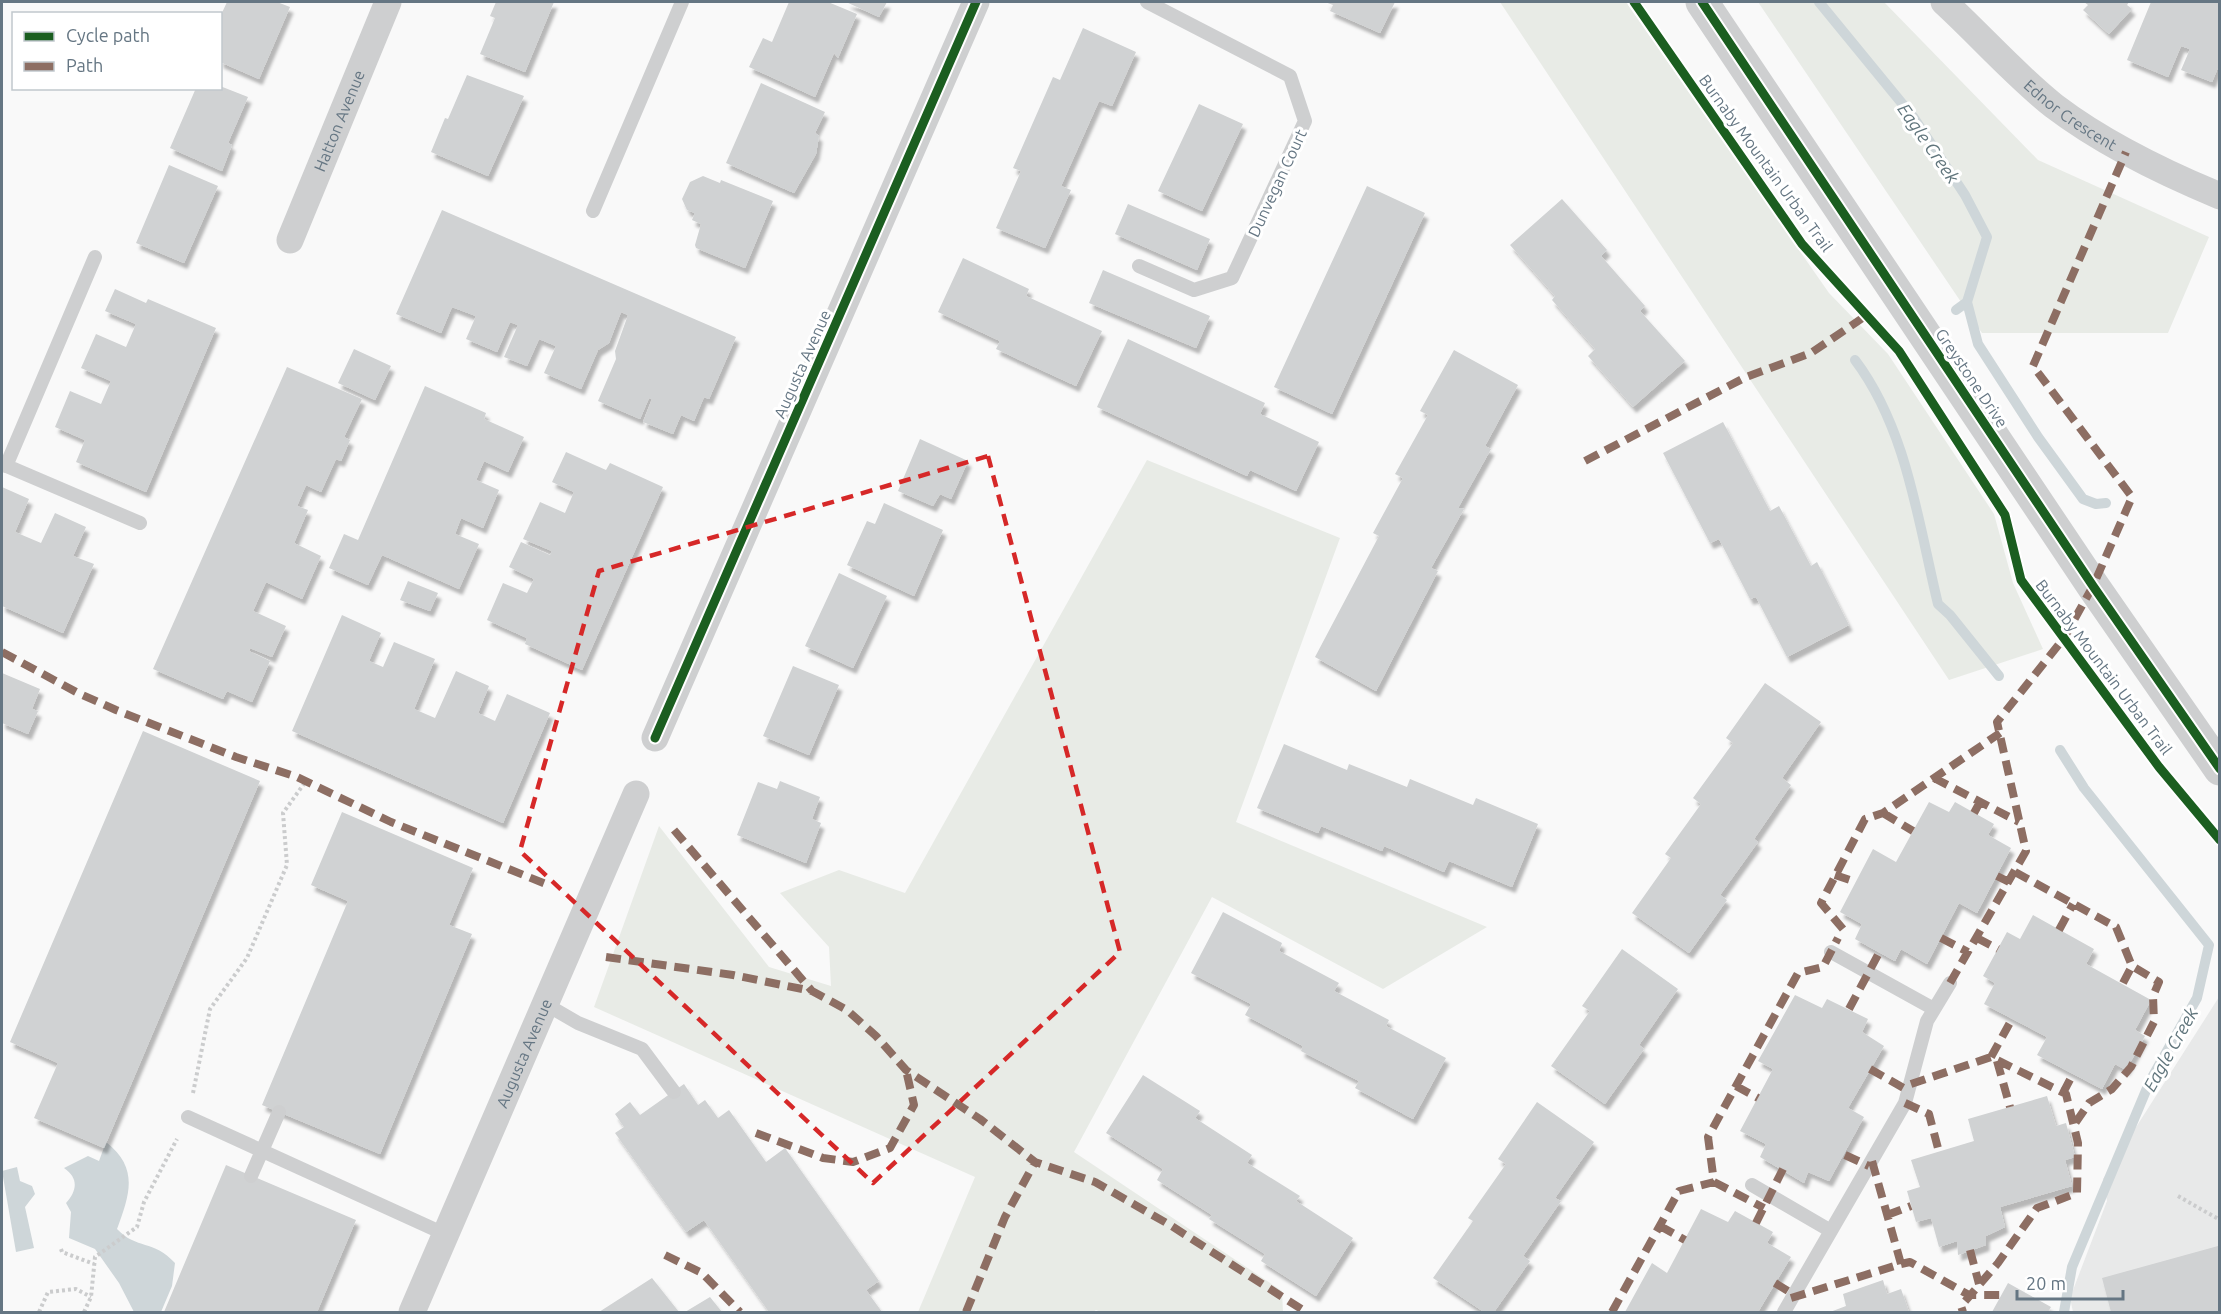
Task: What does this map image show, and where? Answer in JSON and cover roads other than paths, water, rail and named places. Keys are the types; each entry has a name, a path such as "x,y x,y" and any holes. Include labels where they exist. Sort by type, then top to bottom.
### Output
{"street":[{"name":"Hatton Avenue","path":"291,240 388,2"},
{"name":"Augusta Avenue","path":"655,738 976,2"},
{"name":"Greystone Drive","path":"1702,2 2093,586 2220,769"},
{"name":"Ednor Crescent","path":"1944,2 2052,105 2088,130 2126,152 2220,196"},
{"name":"Augusta Avenue","path":"412,1312 547,1005 636,794"}],"lane":[{"path":"593,211 682,2"},
{"name":"Dunvegan Court","path":"1139,266 1194,290 1232,278 1305,121 1290,76 1147,2"},
{"path":"95,257 4,465 140,523"},
{"path":"1831,952 1934,1009"},
{"path":"1784,1312 1905,1103 1927,1021 1950,982"},
{"path":"547,1005 578,1023 642,1049 674,1092"},
{"path":"251,1176 279,1112"},
{"path":"188,1117 447,1235"},
{"path":"1752,1185 1831,1231"}],"waterway":[{"name":"Eagle Creek","path":"1819,2 1914,118 1965,195 1987,237 1967,302 1956,310"},
{"path":"1967,302 1978,344 2038,437 2083,499 2096,504 2106,503"},
{"name":"Eagle Creek","path":"1855,360 1873,387 1899,446 1917,509 1938,604 1950,615 1999,676"},
{"name":"Eagle Creek","path":"2060,750 2084,788 2209,945 2197,998 2150,1081 2072,1267 2064,1312"}]}
